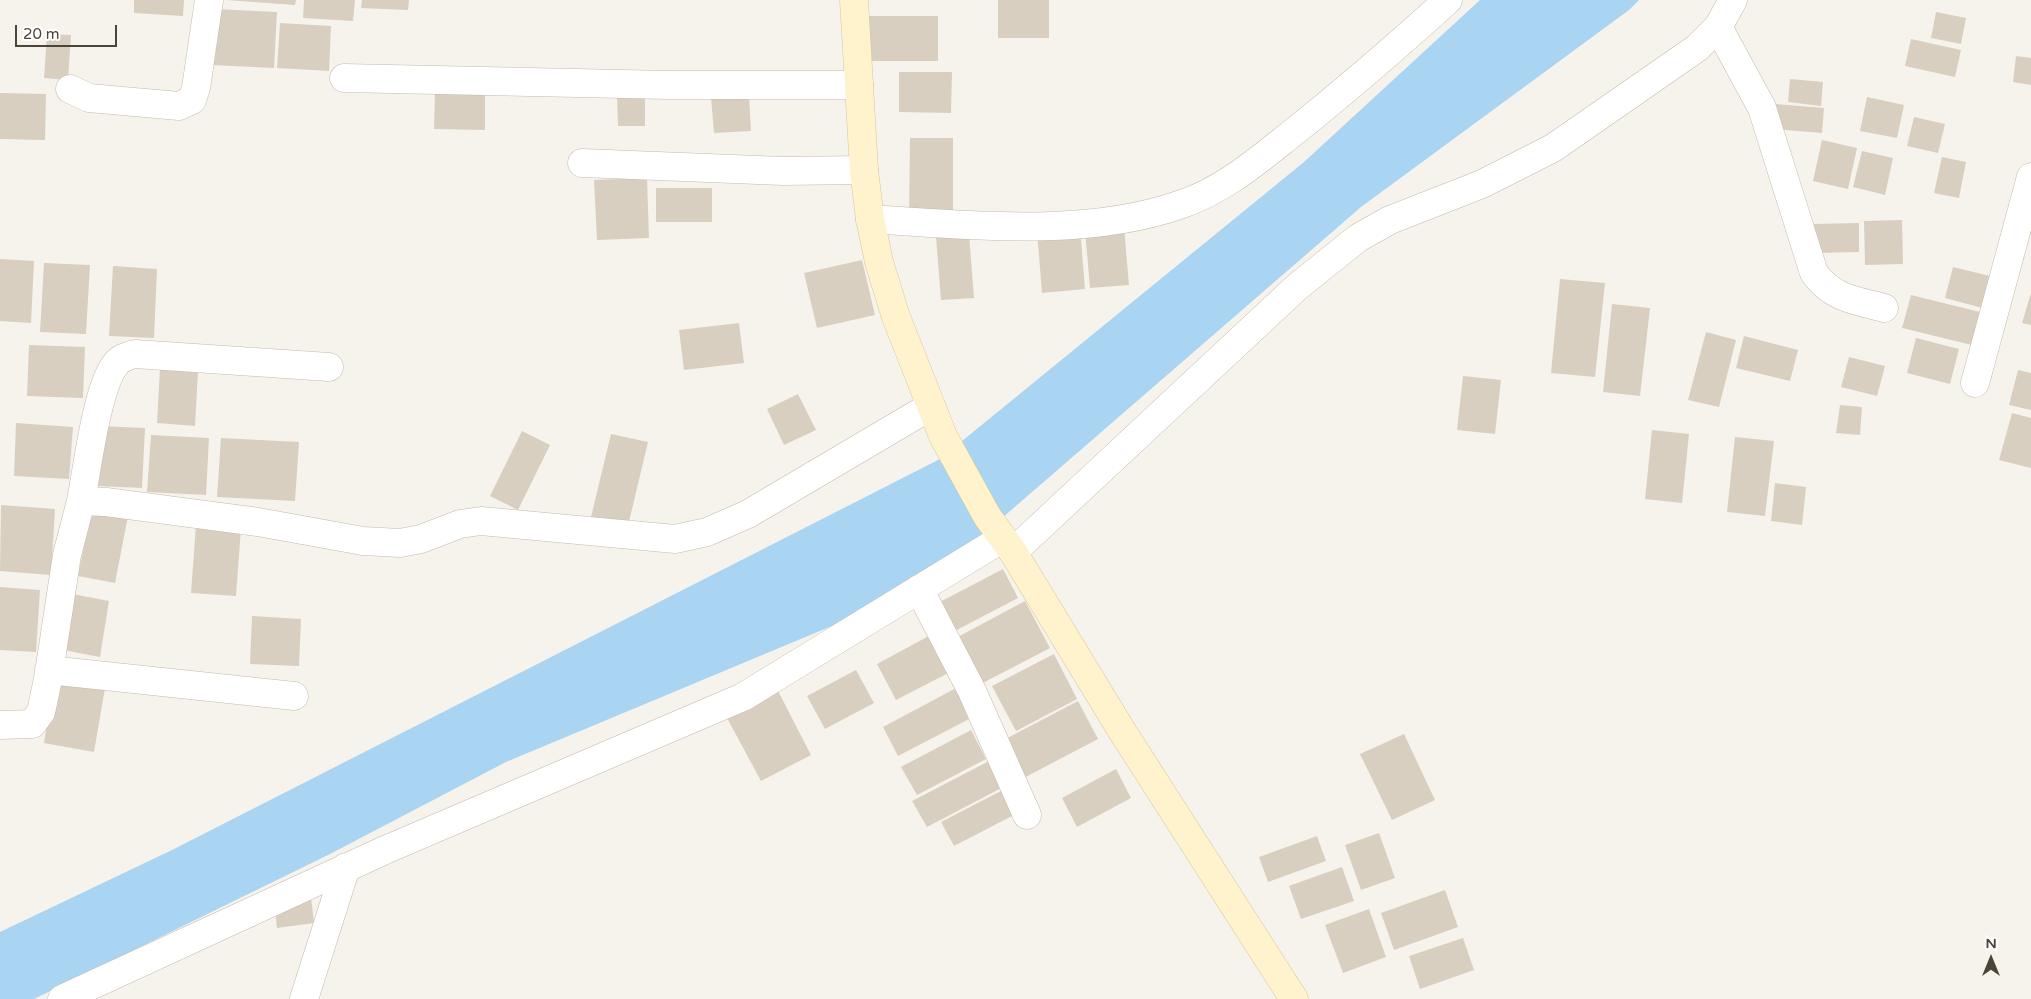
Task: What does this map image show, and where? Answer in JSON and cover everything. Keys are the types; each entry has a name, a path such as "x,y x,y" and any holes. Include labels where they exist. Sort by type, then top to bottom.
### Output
{"street":[{"path":"70,89 90,98 179,106 192,100 196,88 209,0"},
{"path":"854,0 864,170 870,219 879,262 896,317 944,436 987,516 1008,545 1122,732 1294,999"},
{"path":"870,219 1021,227 1121,220 1182,204 1214,190 1243,172 1359,81 1448,0"},
{"path":"62,999 346,867 743,697 919,589 1008,545 1297,287 1358,238 1390,220 1482,184 1553,148 1697,48 1718,27 1733,0"},
{"path":"1718,27 1762,108 1814,273 1824,287 1838,295 1884,308"},
{"path":"344,78 669,85 859,85"},
{"path":"582,163 783,171 864,170"},
{"path":"1975,383 2031,177"},
{"path":"0,725 32,724 40,712 50,670 67,555 102,396 114,366 122,358 135,354 328,367"},
{"path":"80,501 106,502 258,522 363,541 400,543 421,540 460,524 481,521 675,540 707,532 748,514 931,406"},
{"path":"919,589 972,691 1027,815"},
{"path":"50,670 294,696"},
{"path":"304,999 346,867"}],"water":[{"path":"1480,0 1639,0 1629,10 1361,207 949,564 839,623 506,762 330,854 34,999 0,999 0,932 172,850 940,459 1304,162"}],"building":[{"path":"134,0 184,0 183,16 134,13"},
{"path":"226,0 296,0 295,5"},
{"path":"304,0 355,0 353,21 303,18"},
{"path":"362,0 409,0 408,10 361,8"},
{"path":"998,0 1049,0 1049,38 998,38"},
{"path":"215,9 277,12 274,68 212,65"},
{"path":"1936,12 1966,18 1961,44 1931,38"},
{"path":"868,16 938,16 938,61 868,61"},
{"path":"280,23 331,26 329,71 277,68"},
{"path":"47,34 71,35 68,80 44,78"},
{"path":"1911,39 1961,50 1955,77 1905,66"},
{"path":"2016,56 2031,58 2031,85 2013,82"},
{"path":"899,72 952,72 951,113 899,112"},
{"path":"1790,79 1823,82 1821,106 1788,102"},
{"path":"0,93 46,94 45,140 0,139"},
{"path":"435,93 485,94 485,130 434,129"},
{"path":"645,93 645,126 618,126 617,94"},
{"path":"749,95 751,131 714,133 711,97"},
{"path":"1867,97 1904,105 1897,138 1860,131"},
{"path":"1775,104 1824,108 1822,133 1773,129"},
{"path":"1914,117 1945,124 1938,153 1907,146"},
{"path":"910,138 953,138 953,216 909,216"},
{"path":"1822,140 1857,148 1848,189 1813,181"},
{"path":"1862,151 1893,158 1885,195 1853,187"},
{"path":"1942,157 1966,162 1959,198 1934,193"},
{"path":"647,178 649,238 597,240 594,180"},
{"path":"656,188 712,188 712,222 656,222"},
{"path":"1902,220 1903,264 1865,265 1864,221"},
{"path":"1859,223 1859,252 1815,253 1814,224"},
{"path":"1080,227 1085,289 1042,293 1037,231"},
{"path":"1124,227 1129,285 1090,288 1085,230"},
{"path":"969,234 974,298 941,300 936,237"},
{"path":"0,259 34,261 31,323 0,321"},
{"path":"862,260 875,315 817,328 804,273"},
{"path":"44,263 90,265 86,334 40,332"},
{"path":"113,266 157,269 154,338 109,336"},
{"path":"1953,267 1998,278 1990,310 1945,298"},
{"path":"1560,279 1605,283 1595,377 1551,373"},
{"path":"2031,293 2031,325 2022,323"},
{"path":"1911,295 1984,313 1976,346 1902,328"},
{"path":"1612,304 1650,308 1640,396 1603,392"},
{"path":"739,323 744,363 684,370 679,330"},
{"path":"1706,332 1736,340 1719,407 1688,400"},
{"path":"1744,336 1798,350 1790,381 1736,368"},
{"path":"1916,338 1959,349 1950,384 1907,373"},
{"path":"29,345 85,347 83,398 27,396"},
{"path":"1849,357 1885,366 1877,396 1841,387"},
{"path":"160,368 198,371 195,426 157,423"},
{"path":"2018,370 2031,373 2031,410 2009,405"},
{"path":"1463,376 1501,380 1495,434 1457,430"},
{"path":"798,394 816,430 784,445 767,409"},
{"path":"1840,405 1862,407 1860,435 1836,433"},
{"path":"2012,413 2031,418 2031,468 1999,460"},
{"path":"16,423 73,427 69,479 14,476"},
{"path":"100,426 145,428 142,488 97,486"},
{"path":"1652,430 1689,434 1682,503 1645,499"},
{"path":"522,431 550,445 518,510 490,496"},
{"path":"611,434 648,442 628,526 591,517"},
{"path":"151,435 209,438 206,495 147,492"},
{"path":"1735,437 1774,441 1765,516 1727,512"},
{"path":"221,438 299,442 295,501 217,497"},
{"path":"1775,483 1806,487 1802,525 1771,521"},
{"path":"1,505 55,509 51,575 0,571"},
{"path":"92,508 128,516 115,583 78,576"},
{"path":"196,525 241,528 236,596 191,593"},
{"path":"1003,569 1018,598 951,633 936,604"},
{"path":"0,587 40,590 36,652 0,650"},
{"path":"72,594 109,601 100,657 63,650"},
{"path":"1025,601 1050,648 977,686 952,640"},
{"path":"252,616 301,619 299,666 250,664"},
{"path":"938,631 958,668 896,700 877,664"},
{"path":"1054,654 1077,699 1016,731 992,686"},
{"path":"856,670 874,703 825,729 807,696"},
{"path":"54,680 105,688 94,752 44,743"},
{"path":"958,687 973,717 898,756 883,727"},
{"path":"778,691 811,755 761,781 727,718"},
{"path":"1078,701 1098,739 1018,781 998,743"},
{"path":"971,730 986,759 917,795 901,767"},
{"path":"1404,734 1435,800 1392,820 1360,754"},
{"path":"993,759 1007,785 927,827 912,801"},
{"path":"1116,769 1131,798 1077,827 1062,798"},
{"path":"1001,791 1014,815 954,846 941,822"},
{"path":"1379,833 1395,878 1361,890 1345,845"},
{"path":"1317,836 1326,861 1268,882 1259,857"},
{"path":"1342,867 1354,901 1301,919 1289,886"},
{"path":"1445,890 1458,927 1394,950 1381,913"},
{"path":"311,897 314,923 277,928 274,901"},
{"path":"1369,909 1386,957 1343,973 1325,925"},
{"path":"1463,938 1474,970 1420,989 1409,956"}]}
